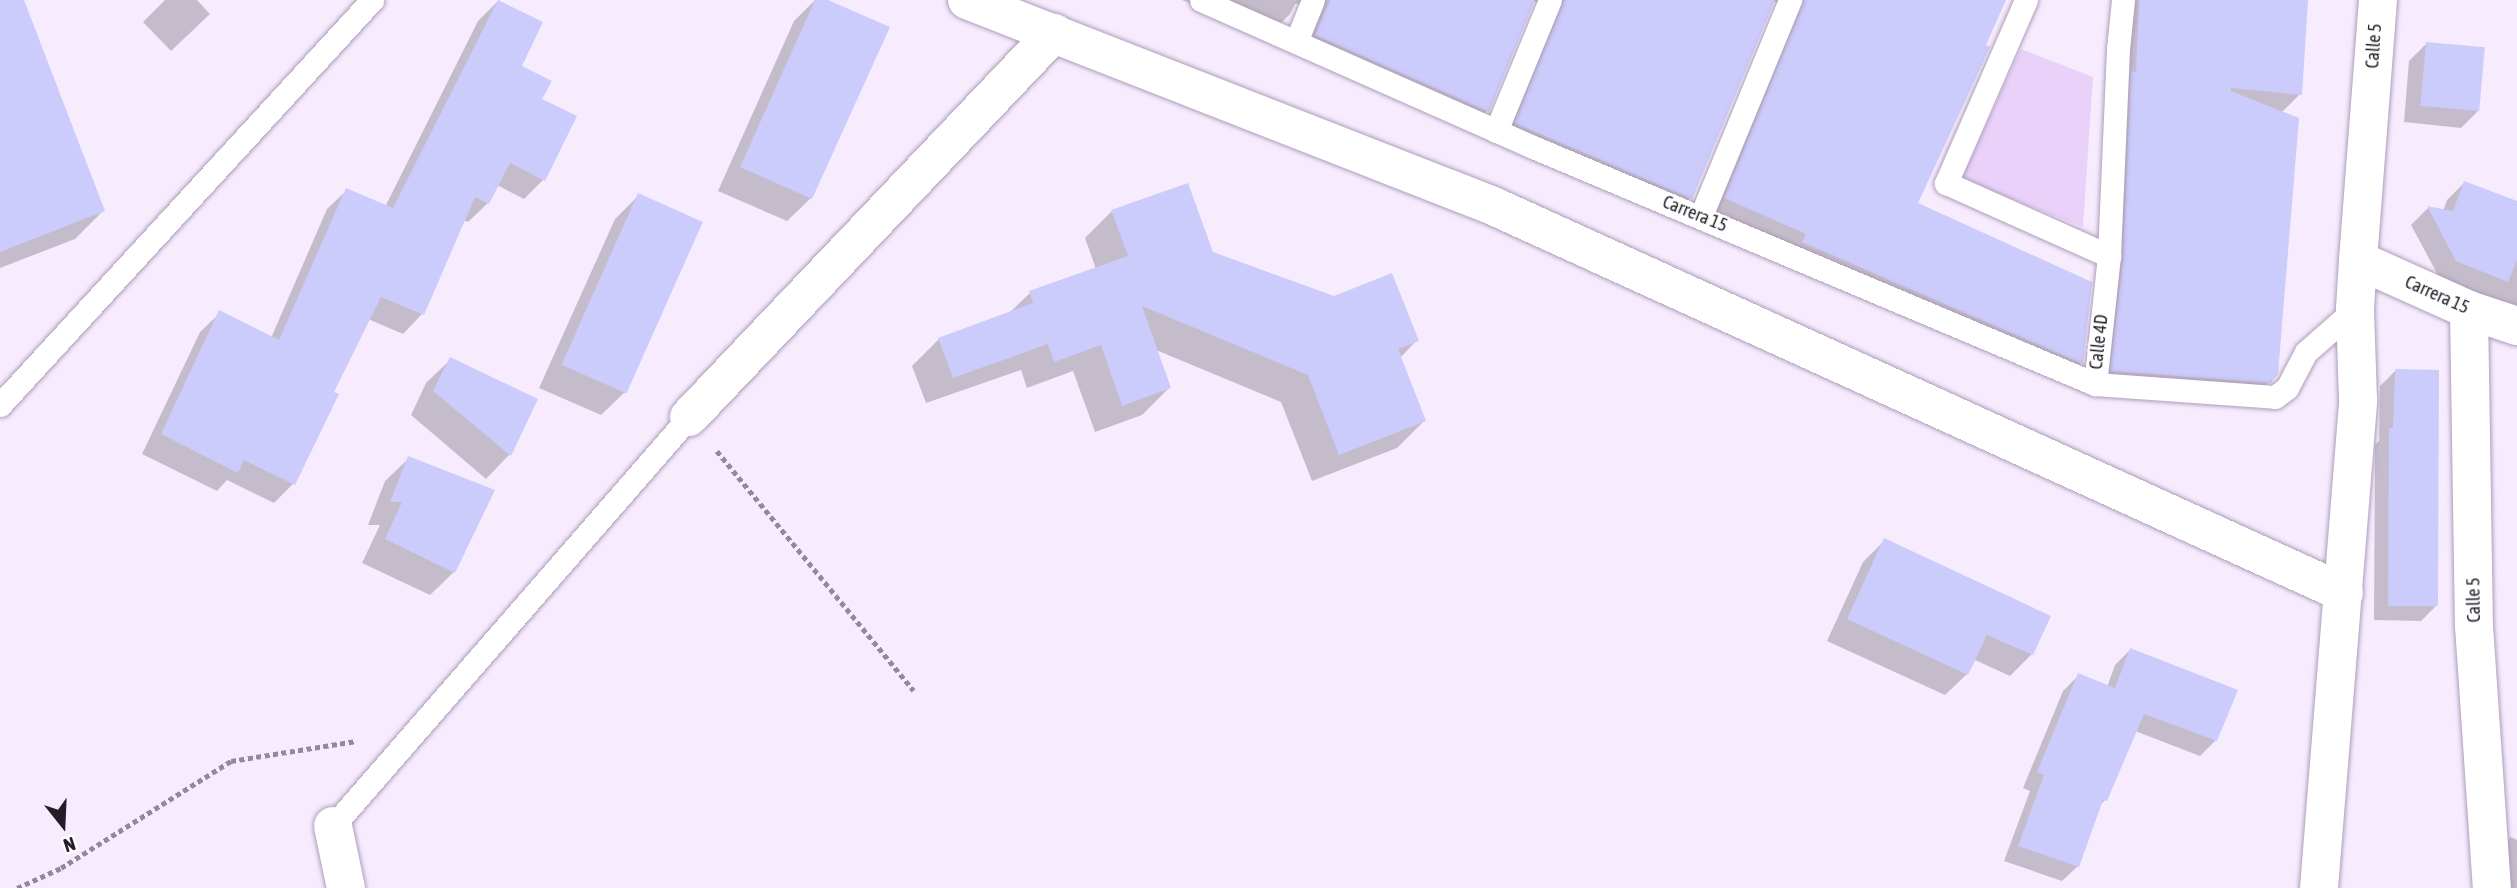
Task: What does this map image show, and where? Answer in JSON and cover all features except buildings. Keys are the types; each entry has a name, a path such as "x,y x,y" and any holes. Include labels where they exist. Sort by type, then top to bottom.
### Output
{"street":[{"path":"967,0 1491,205 2344,593"},
{"name":"Calle 5","path":"2319,888 2358,400 2358,260 2378,0"},
{"path":"689,417 1054,33"},
{"name":"Carrera 15","path":"2358,260 2469,310 2517,326"},
{"name":"Calle 5","path":"2469,310 2474,626 2492,888"},
{"path":"333,826 346,888"}],"lane":[{"path":"0,405 372,0"},
{"name":"Carrera 15","path":"1201,0 1496,131 2095,384"},
{"path":"1296,42 1313,0"},
{"path":"1496,131 1550,0"},
{"path":"1701,216 1790,0"},
{"path":"2026,0 1946,183 2109,256"},
{"name":"Calle 4D","path":"2123,0 2118,49 2109,256 2095,384 2275,397 2287,388 2306,352 2356,309"},
{"path":"333,826 689,417"}],"path":[{"path":"689,417 914,691"},
{"path":"18,888 61,868 231,761 415,731"}],"shaded area":[{"path":"2021,49 2093,77 2083,227 1961,179"}]}
